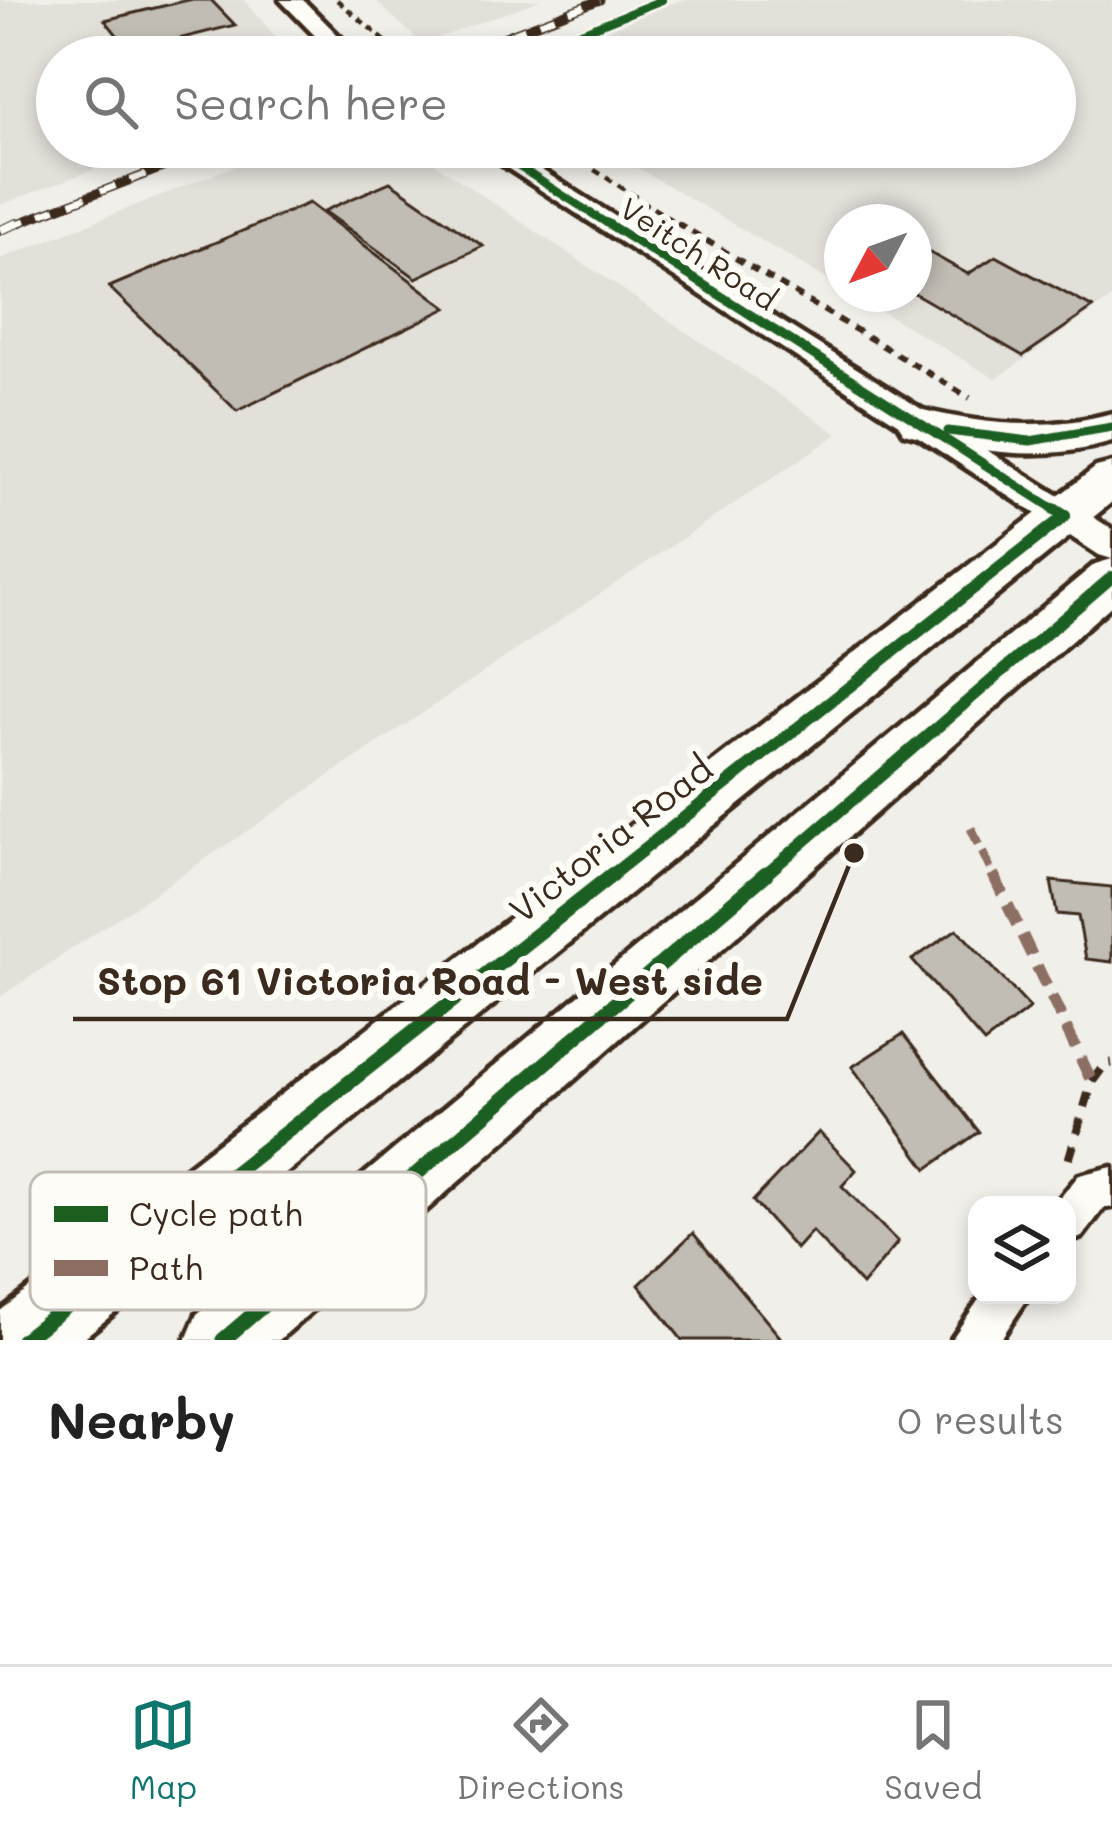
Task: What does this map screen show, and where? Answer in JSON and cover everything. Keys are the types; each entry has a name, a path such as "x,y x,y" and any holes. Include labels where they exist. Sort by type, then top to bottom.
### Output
{"highway":[{"path":"920,423 984,440 1054,441 1112,427"},
{"name":"Victoria Road","path":"244,1172 1089,531 1112,478"},
{"path":"420,1172 1112,577"},
{"name":"Victoria Road","path":"23,1340 63,1310"},
{"path":"224,1340 259,1310"}],"street":[{"path":"291,0 328,36"},
{"name":"Veitch Road","path":"521,168 1089,531"},
{"path":"1076,1211 1093,1190 1112,1187"},
{"path":"974,1340 1002,1304"}],"path":[{"path":"337,0 379,36"},
{"path":"592,168 745,267 979,403"},
{"path":"1064,1177 1093,1082 1105,1064 1112,1063"}],"shaded area":[{"path":"0,0 244,0 275,36 36,36 36,168 98,168 0,205"},
{"path":"375,0 540,0 443,36 413,36"},
{"path":"681,0 1112,0 1112,298 996,379 882,312 932,312 932,204 824,204 824,277 638,168 1076,168 1076,36 593,36"},
{"path":"230,168 441,168 838,434 0,997 0,259"}],"building":[{"path":"188,0 211,0 235,25 191,36 118,36 105,20"},
{"path":"390,182 483,246 416,278 324,211"},
{"path":"309,203 447,308 237,411 109,287"},
{"path":"932,254 968,274 996,256 1093,308 1023,356 932,303"},
{"path":"1051,881 1112,887 1112,962 1086,959 1078,916 1057,914"},
{"path":"957,929 1030,1008 984,1043 912,960"},
{"path":"903,1034 979,1132 927,1169 852,1067"},
{"path":"819,1132 856,1170 842,1186 898,1242 862,1285 812,1231 796,1249 753,1201"},
{"path":"693,1233 780,1337 777,1340 682,1340 639,1285"}],"railway":[{"path":"505,36 600,0"},
{"path":"11,226 162,168"},
{"path":"0,230 18,223"}],"marked path":[{"path":"971,828 1092,1082"}],"cycle path":[{"path":"571,36 662,0"},
{"path":"521,168 1065,516"},
{"path":"948,431 1030,441 1072,438 1112,427"},
{"path":"235,1172 1065,516"},
{"path":"419,1172 1112,577"},
{"path":"23,1340 61,1310"},
{"path":"223,1340 258,1310"}],"place":[{"name":"Stop 61 Victoria Road - West side","path":"854,853"}]}
